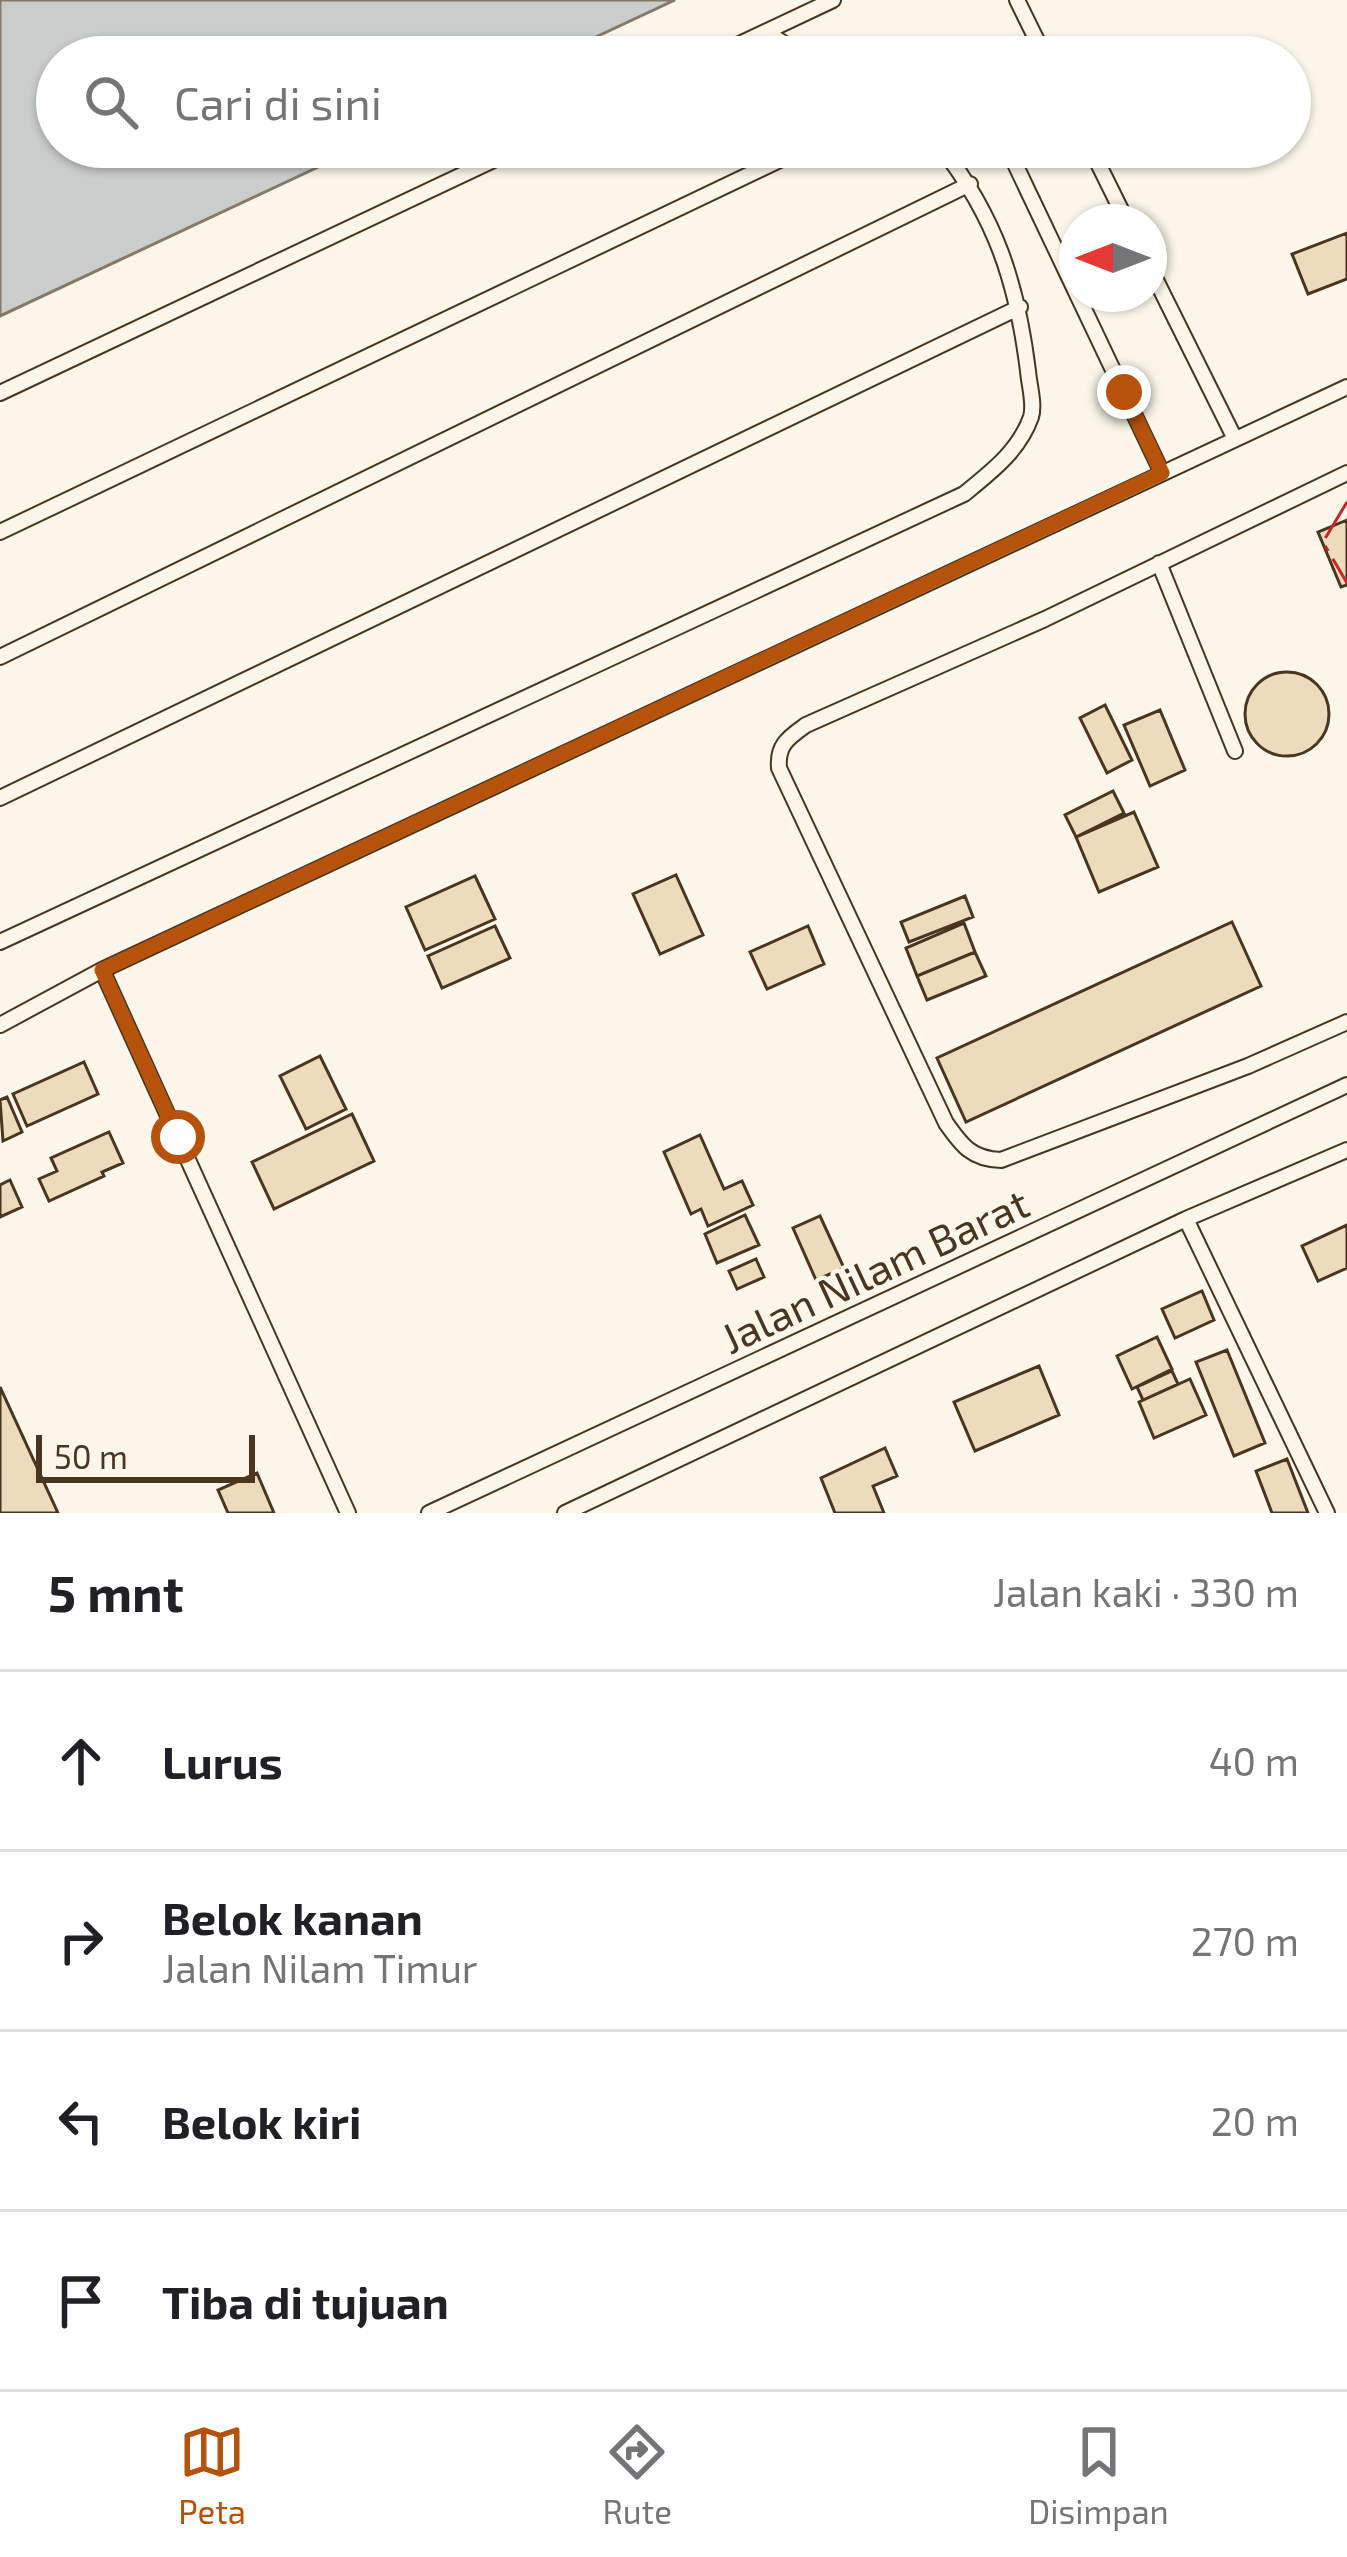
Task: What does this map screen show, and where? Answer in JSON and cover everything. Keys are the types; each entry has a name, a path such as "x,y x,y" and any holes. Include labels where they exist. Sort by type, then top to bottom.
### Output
{"lane":[{"path":"757,36 833,0"},
{"path":"1017,0 1035,36"},
{"path":"766,32 772,36"},
{"path":"0,393 477,168"},
{"path":"0,532 763,168"},
{"path":"0,942 964,494 1009,457 1033,413 1020,308 1004,253 957,168"},
{"path":"1017,168 1162,473"},
{"path":"1100,168 1118,204"},
{"path":"0,657 970,184"},
{"path":"1167,302 1235,439"},
{"path":"0,798 1020,308"},
{"path":"0,1024 102,970 1347,387"},
{"path":"1347,473 1045,619 806,725 778,753 779,769 946,1123 962,1148 982,1159 1001,1160 1248,1066 1347,1022"},
{"path":"1160,563 1235,751"},
{"path":"102,970 348,1513"},
{"name":"Jalan Nilam Barat","path":"429,1513 1347,1085"},
{"name":"Jalan Nilam Barat","path":"565,1513 1186,1219 1347,1150"},
{"path":"1186,1219 1327,1513"}],"shaded area":[{"path":"0,0 675,0 598,36 36,36 36,168 316,168 0,316"}],"building":[{"path":"1347,233 1347,279 1308,294 1292,254"},
{"path":"1347,520 1347,585 1341,587 1318,532"},
{"path":"1287,672 1317,684 1329,714 1317,744 1287,756 1257,744 1245,714 1257,684"},
{"path":"1105,705 1132,760 1107,773 1080,718"},
{"path":"1160,710 1185,770 1150,786 1124,725"},
{"path":"1113,791 1124,813 1076,837 1065,815"},
{"path":"1134,812 1158,867 1099,892 1076,837"},
{"path":"676,875 703,935 660,954 633,894"},
{"path":"475,876 495,919 425,950 406,907"},
{"path":"965,896 973,917 909,942 901,922"},
{"path":"1232,922 1261,986 966,1122 937,1058"},
{"path":"964,923 975,952 917,976 906,948"},
{"path":"495,926 510,958 442,988 428,956"},
{"path":"808,926 824,964 767,989 750,952"},
{"path":"975,952 986,976 927,1000 917,976"},
{"path":"320,1056 346,1109 306,1129 280,1076"},
{"path":"84,1062 98,1094 27,1126 13,1094"},
{"path":"7,1097 22,1132 3,1141 0,1100"},
{"path":"352,1114 374,1161 274,1209 252,1162"},
{"path":"109,1132 123,1163 49,1201 39,1179 57,1171 51,1158"},
{"path":"700,1135 724,1189 742,1181 753,1205 708,1226 701,1209 691,1214 664,1152"},
{"path":"10,1180 22,1207 0,1217 0,1185"},
{"path":"745,1215 759,1245 717,1263 705,1234"},
{"path":"820,1216 844,1268 816,1280 793,1228"},
{"path":"1347,1225 1347,1268 1318,1281 1302,1246"},
{"path":"756,1259 764,1277 737,1289 729,1271"},
{"path":"1202,1291 1214,1320 1175,1338 1162,1309"},
{"path":"1157,1337 1172,1369 1132,1389 1117,1356"},
{"path":"1227,1350 1265,1443 1234,1456 1196,1362"},
{"path":"1039,1366 1059,1415 975,1451 954,1402"},
{"path":"1172,1371 1178,1384 1143,1400 1137,1387"},
{"path":"1190,1379 1206,1415 1154,1438 1139,1402"},
{"path":"0,1387 58,1513 0,1513"},
{"path":"885,1448 897,1476 873,1486 884,1513 835,1513 821,1478"},
{"path":"1287,1459 1308,1513 1272,1513 1256,1471"},
{"path":"257,1473 274,1513 228,1513 218,1490"}],"power":[{"path":"1347,502 1323,542 1347,583"}],"route":[{"path":"178,1137 102,970 1162,473 1124,392"}]}
